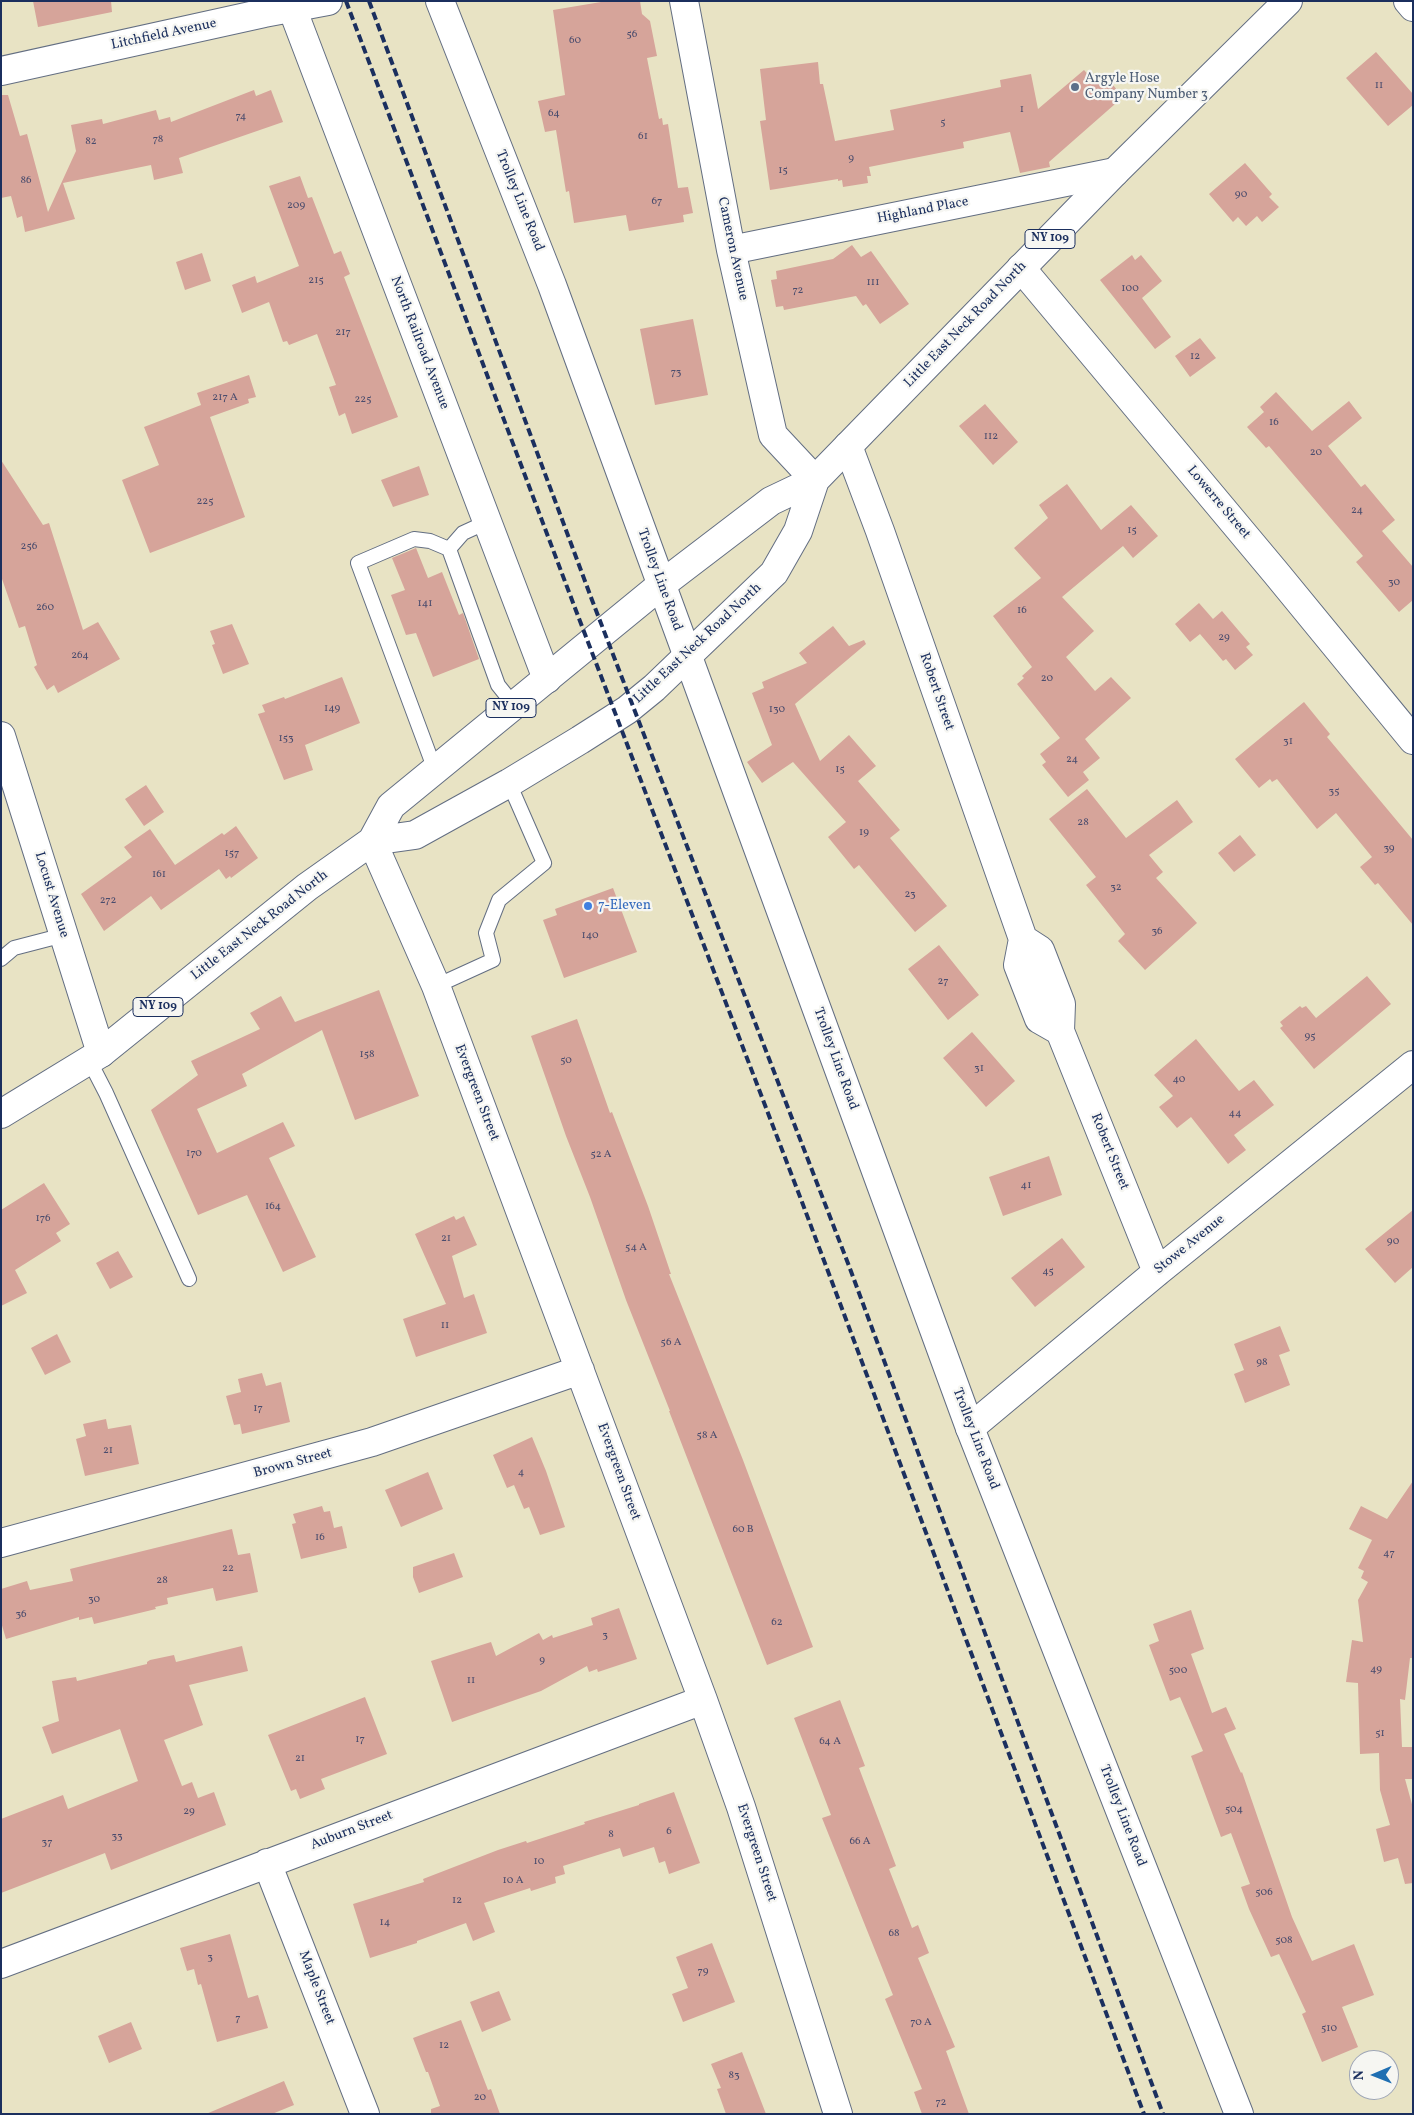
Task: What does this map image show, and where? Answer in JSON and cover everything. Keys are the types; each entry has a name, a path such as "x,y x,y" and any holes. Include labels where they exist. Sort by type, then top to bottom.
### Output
{"street":[{"name":"Litchfield Avenue","path":"1,71 262,7 292,8 328,1"},
{"name":"Trolley Line Road","path":"440,1 552,285 970,1428 1239,2114"},
{"name":"Cameron Avenue","path":"684,1 731,250 773,435 814,480"},
{"name":"Little East Neck Road North","path":"1,1114 95,1056 307,887 372,841 391,806 514,705 661,585 771,501 814,480 1115,172 1288,1"},
{"path":"1408,1 1413,7"},
{"name":"North Railroad Avenue","path":"292,8 546,679"},
{"name":"Highland Place","path":"731,250 1115,172"},
{"name":"Lowerre Street","path":"1021,268 1413,740"},
{"name":"Robert Street","path":"848,446 880,531 1023,939 1040,950 1061,1004 1060,1032 1157,1272"},
{"name":"Little East Neck Road North","path":"372,841 416,835 509,783 627,710 661,683 774,573 798,531 814,480"},
{"name":"Locust Avenue","path":"1,736 64,934 95,1056"},
{"name":"Evergreen Street","path":"372,841 436,986 703,1700 741,1807 838,2114"},
{"name":"Stowe Avenue","path":"970,1428 1157,1272 1413,1065"},
{"name":"Brown Street","path":"1,1543 372,1442 580,1370"},
{"name":"Auburn Street","path":"1,1964 703,1700"},
{"name":"Maple Street","path":"267,1863 365,2114"}],"lane":[{"path":"449,549 463,534 487,522"},
{"path":"435,770 358,563 414,539 430,541 449,549 498,685 514,705"},
{"path":"436,986 494,960 486,933 499,900 544,862 509,783"},
{"path":"1,959 14,948 64,934"},
{"path":"95,1056 106,1093 189,1279"}],"building":[{"path":"33,1 111,1 112,12 38,27"},
{"path":"607,1 640,1 642,14 650,21 657,56 647,58 659,119 662,118 663,125 668,124 678,188 688,187 693,213 683,215 684,222 629,231 626,215 574,223 569,191 566,192 556,130 545,132 538,101 565,95 553,10"},
{"path":"1376,52 1413,94 1413,105 1388,126 1346,78"},
{"path":"818,62 820,84 823,84 835,141 894,130 890,110 1001,87 1000,80 1031,74 1038,109 1084,70 1094,81 1103,73 1123,97 1049,162 1050,167 1020,173 1010,132 963,142 964,148 869,167 871,176 867,176 868,183 843,187 842,180 838,181 838,179 770,190 760,121 766,120 760,69"},
{"path":"254,90 256,96 271,90 283,122 179,158 183,173 154,180 151,165 63,183 75,219 25,232 22,216 17,218 11,196 1,198 1,95 8,95 20,136 27,134 48,212 76,151 71,125 102,119 103,124 156,110 159,120 170,117 171,122"},
{"path":"1245,163 1272,194 1269,197 1279,207 1262,222 1257,216 1246,226 1238,217 1233,222 1209,194"},
{"path":"300,176 308,198 312,197 334,254 341,251 350,274 344,277 398,417 352,434 345,413 339,416 329,387 336,385 317,334 289,345 287,341 283,342 269,302 242,313 232,285 255,276 257,283 299,266 269,186"},
{"path":"852,245 861,257 871,251 909,304 880,324 866,304 863,306 856,296 784,310 783,306 776,307 771,280 777,279 776,271 833,259"},
{"path":"202,253 211,281 185,290 176,262"},
{"path":"1132,255 1135,260 1141,255 1162,281 1142,298 1171,337 1155,349 1100,280"},
{"path":"693,319 708,395 655,405 640,329"},
{"path":"1200,338 1216,358 1190,377 1175,356"},
{"path":"249,375 256,397 248,399 249,403 210,417 245,517 150,553 122,480 159,465 144,427 201,405 197,393"},
{"path":"1276,392 1312,431 1349,401 1362,418 1328,446 1361,487 1365,484 1395,520 1382,531 1413,567 1413,600 1399,612 1356,562 1363,556 1269,446 1266,448 1247,427 1264,412 1260,407"},
{"path":"985,404 1018,442 993,465 959,426"},
{"path":"1,460 43,525 49,523 83,630 98,622 120,659 58,693 54,685 47,690 34,667 37,665 25,626 19,628 1,576"},
{"path":"419,466 429,495 393,507 381,480"},
{"path":"1067,484 1101,530 1131,505 1158,536 1133,558 1123,546 1062,597 1094,631 1066,657 1095,691 1111,677 1131,698 1085,739 1100,758 1083,772 1089,780 1068,797 1042,765 1046,762 1040,754 1060,738 1017,684 1024,678 1022,676 1032,667 993,616 1041,578 1014,548 1048,518 1039,505"},
{"path":"416,548 428,578 442,572 459,615 463,613 479,659 433,677 416,633 406,635 391,595 405,590 392,558"},
{"path":"1199,603 1213,619 1222,611 1250,644 1246,647 1253,655 1235,670 1226,659 1223,661 1200,634 1190,642 1175,624"},
{"path":"232,624 249,664 223,674 212,645 215,644 210,631"},
{"path":"833,626 849,646 864,640 866,644 795,704 820,761 849,735 876,766 858,781 900,830 890,838 947,906 915,932 859,865 854,869 828,837 846,822 793,762 762,783 747,762 772,745 752,693 764,688 762,682 807,663 799,653"},
{"path":"342,677 360,723 305,745 313,770 284,780 258,714 265,712 262,705 284,697 285,699"},
{"path":"1304,702 1330,734 1327,737 1413,840 1413,925 1378,883 1375,885 1360,867 1372,857 1336,813 1317,829 1277,779 1272,782 1270,779 1259,788 1235,759"},
{"path":"146,785 164,812 144,826 125,799"},
{"path":"1087,789 1126,838 1177,800 1193,822 1149,855 1163,872 1156,878 1197,923 1145,970 1118,941 1125,934 1086,885 1096,877 1049,819"},
{"path":"236,826 258,858 231,878 230,876 226,879 219,869 161,910 151,896 104,931 81,894 132,857 124,847 150,829 175,865 222,833 224,835"},
{"path":"1240,835 1256,855 1234,872 1218,853"},
{"path":"613,888 637,952 564,978 543,920 557,915 555,909"},
{"path":"939,945 979,995 948,1020 908,969"},
{"path":"1367,976 1391,1004 1314,1069 1280,1028 1283,1026 1280,1022 1300,1006 1302,1008 1306,1006 1316,1018"},
{"path":"379,990 419,1096 355,1120 322,1030 242,1074 247,1086 197,1109 217,1153 283,1122 295,1146 269,1158 316,1257 283,1272 247,1195 198,1215 151,1110 198,1075 191,1061 260,1029 250,1013 281,996 295,1022"},
{"path":"577,1019 610,1113 612,1112 648,1206 671,1274 669,1274 743,1460 813,1647 767,1665 626,1300 531,1036"},
{"path":"972,1032 1015,1081 986,1107 943,1058"},
{"path":"1196,1039 1239,1091 1254,1080 1274,1105 1234,1135 1246,1150 1228,1164 1191,1117 1177,1128 1159,1107 1173,1096 1154,1075"},
{"path":"1049,1156 1062,1195 1003,1216 989,1177"},
{"path":"44,1183 70,1224 56,1233 61,1241 15,1270 27,1293 1,1306 1,1210"},
{"path":"1413,1210 1413,1267 1395,1283 1365,1249"},
{"path":"454,1216 456,1220 464,1216 477,1245 452,1256 464,1298 474,1294 487,1333 416,1357 403,1319 446,1304 415,1234"},
{"path":"1062,1238 1085,1267 1035,1307 1011,1278"},
{"path":"118,1251 133,1277 110,1289 96,1263"},
{"path":"1280,1326 1290,1351 1279,1355 1290,1385 1245,1403 1234,1374 1244,1370 1234,1344"},
{"path":"57,1334 71,1362 45,1375 31,1348"},
{"path":"262,1373 266,1386 281,1382 290,1422 242,1434 240,1424 234,1425 226,1396 241,1392 238,1379"},
{"path":"106,1419 108,1429 131,1425 139,1464 85,1476 76,1439 86,1436 83,1424"},
{"path":"532,1437 565,1527 540,1535 529,1507 524,1509 514,1485 507,1488 493,1455"},
{"path":"428,1472 443,1509 401,1527 385,1490"},
{"path":"1413,1481 1413,1658 1410,1658 1405,1700 1400,1699 1402,1747 1413,1747 1413,1779 1405,1779 1413,1808 1413,1883 1405,1884 1398,1858 1384,1862 1376,1829 1390,1825 1380,1790 1379,1753 1360,1754 1358,1683 1346,1682 1352,1640 1363,1642 1358,1600 1368,1582 1361,1578 1364,1571 1358,1568 1372,1540 1349,1529 1361,1506 1387,1519"},
{"path":"322,1506 324,1512 330,1511 334,1528 342,1526 347,1548 301,1559 292,1524 296,1523 293,1514"},
{"path":"232,1529 238,1555 250,1553 258,1592 216,1601 213,1588 167,1598 168,1604 155,1607 156,1609 94,1624 92,1617 79,1620 79,1617 6,1639 1,1622 1,1589 27,1581 30,1590 73,1581 70,1569"},
{"path":"454,1553 463,1577 419,1593 413,1577 413,1567"},
{"path":"619,1608 637,1659 598,1672 597,1669 589,1672 587,1666 541,1691 452,1722 431,1661 491,1642 496,1656 539,1633 543,1640 552,1635 553,1638 593,1625 591,1618"},
{"path":"1191,1610 1204,1649 1191,1654 1212,1713 1226,1707 1236,1729 1224,1734 1242,1772 1292,1917 1312,1961 1354,1944 1374,1995 1342,2007 1358,2047 1322,2062 1302,2014 1306,2012 1279,1954 1271,1957 1241,1887 1250,1884 1231,1833 1221,1837 1191,1756 1203,1751 1180,1697 1170,1701 1149,1645 1159,1641 1153,1624"},
{"path":"242,1646 248,1671 189,1685 203,1725 164,1740 182,1786 192,1782 198,1798 214,1792 226,1825 111,1870 105,1853 1,1893 1,1819 63,1795 68,1809 138,1781 120,1729 52,1754 42,1727 59,1721 52,1681 76,1677 77,1681 147,1664 150,1660 174,1655 176,1662"},
{"path":"365,1697 387,1754 321,1779 325,1789 300,1799 296,1789 291,1791 268,1735"},
{"path":"840,1700 865,1766 859,1768 896,1866 889,1869 912,1928 918,1925 929,1953 918,1958 955,2047 946,2051 969,2114 922,2114 914,2092 922,2089 885,1999 893,1995 822,1818 831,1815 794,1718"},
{"path":"674,1792 700,1863 669,1874 665,1861 659,1863 654,1847 623,1857 620,1848 563,1866 565,1874 555,1877 556,1883 531,1891 530,1888 484,1903 495,1932 473,1941 466,1923 417,1941 417,1943 370,1958 353,1904 424,1882 423,1879 498,1850 526,1841 527,1843 585,1824 584,1822"},
{"path":"230,1934 248,1998 258,1995 268,2028 217,2042 201,1984 198,1985 194,1969 187,1971 180,1948"},
{"path":"712,1943 735,2002 683,2022 672,1994 688,1988 676,1957"},
{"path":"499,1991 511,2020 482,2032 470,2002"},
{"path":"461,2020 488,2090 491,2089 500,2114 431,2114 431,2109 440,2106 413,2038"},
{"path":"131,2022 142,2049 109,2063 98,2036"},
{"path":"742,2052 766,2114 726,2114 717,2089 721,2088 711,2064"},
{"path":"284,2081 294,2105 272,2114 206,2114"}],"railway":[{"path":"346,1 802,1202 1144,2114"},
{"path":"369,1 592,600 849,1266 1163,2114"}],"place":[{"name":"Argyle Hose Company Number 3","path":"1075,87"},
{"name":"7-Eleven","path":"588,906"}]}
